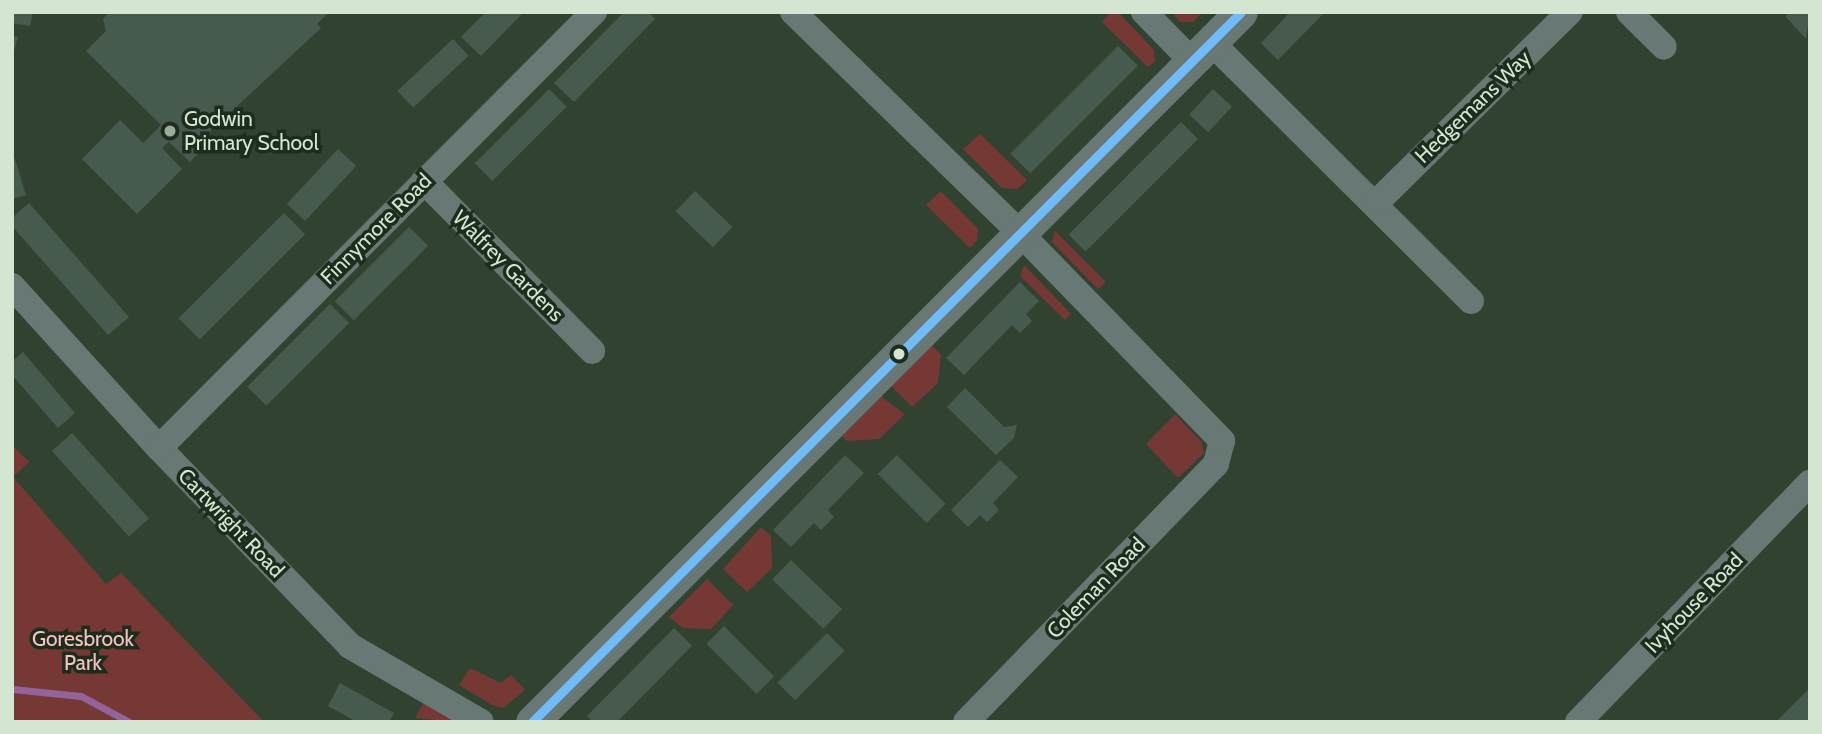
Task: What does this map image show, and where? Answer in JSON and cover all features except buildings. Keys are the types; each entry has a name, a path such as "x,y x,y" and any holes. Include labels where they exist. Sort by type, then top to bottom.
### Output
{"street":[{"name":"Finnymore Road","path":"159,447 594,12"},
{"path":"793,12 1020,233"},
{"path":"1144,12 1201,52 1376,203 1471,301"},
{"path":"532,722 1241,12"},
{"name":"Hedgemans Way","path":"1376,203 1570,12"},
{"path":"1629,12 1664,47"},
{"name":"Walfrey Gardens","path":"424,181 592,351"},
{"name":"Coleman Road","path":"966,722 1216,464 1222,451 1222,441 1215,431 1020,233"},
{"name":"Cartwright Road","path":"12,286 159,447 351,646 481,722"},
{"name":"Ivyhouse Road","path":"1578,722 1810,483"}],"green space":[{"path":"1110,12 1118,12 1154,50 1155,62 1148,67 1102,22"},
{"path":"1171,12 1201,14 1193,22 1181,22"},
{"path":"980,134 1027,180 1017,189 1002,188 963,149"},
{"path":"941,191 978,229 977,240 970,248 926,205"},
{"path":"1055,231 1106,282 1098,289 1052,242"},
{"path":"1024,265 1071,314 1065,320 1020,276"},
{"path":"927,340 941,355 938,383 912,407 890,385"},
{"path":"876,393 905,414 879,439 847,441 837,431"},
{"path":"1175,414 1201,441 1204,453 1178,478 1146,444"},
{"name":"Goresbrook Park","path":"12,445 29,462 13,477 106,584 121,573 264,722 12,722"},
{"path":"761,527 771,536 772,568 747,592 723,569"},
{"path":"707,579 733,605 711,629 683,628 669,617"},
{"path":"470,668 501,683 511,675 525,690 503,708 492,705 459,685"},
{"path":"424,702 456,722 415,718"}],"waterway":[{"path":"12,689 81,696 129,722"}],"transit line":[{"path":"532,722 1241,12"}],"place":[{"name":"Godwin Primary School","path":"170,131"}]}
